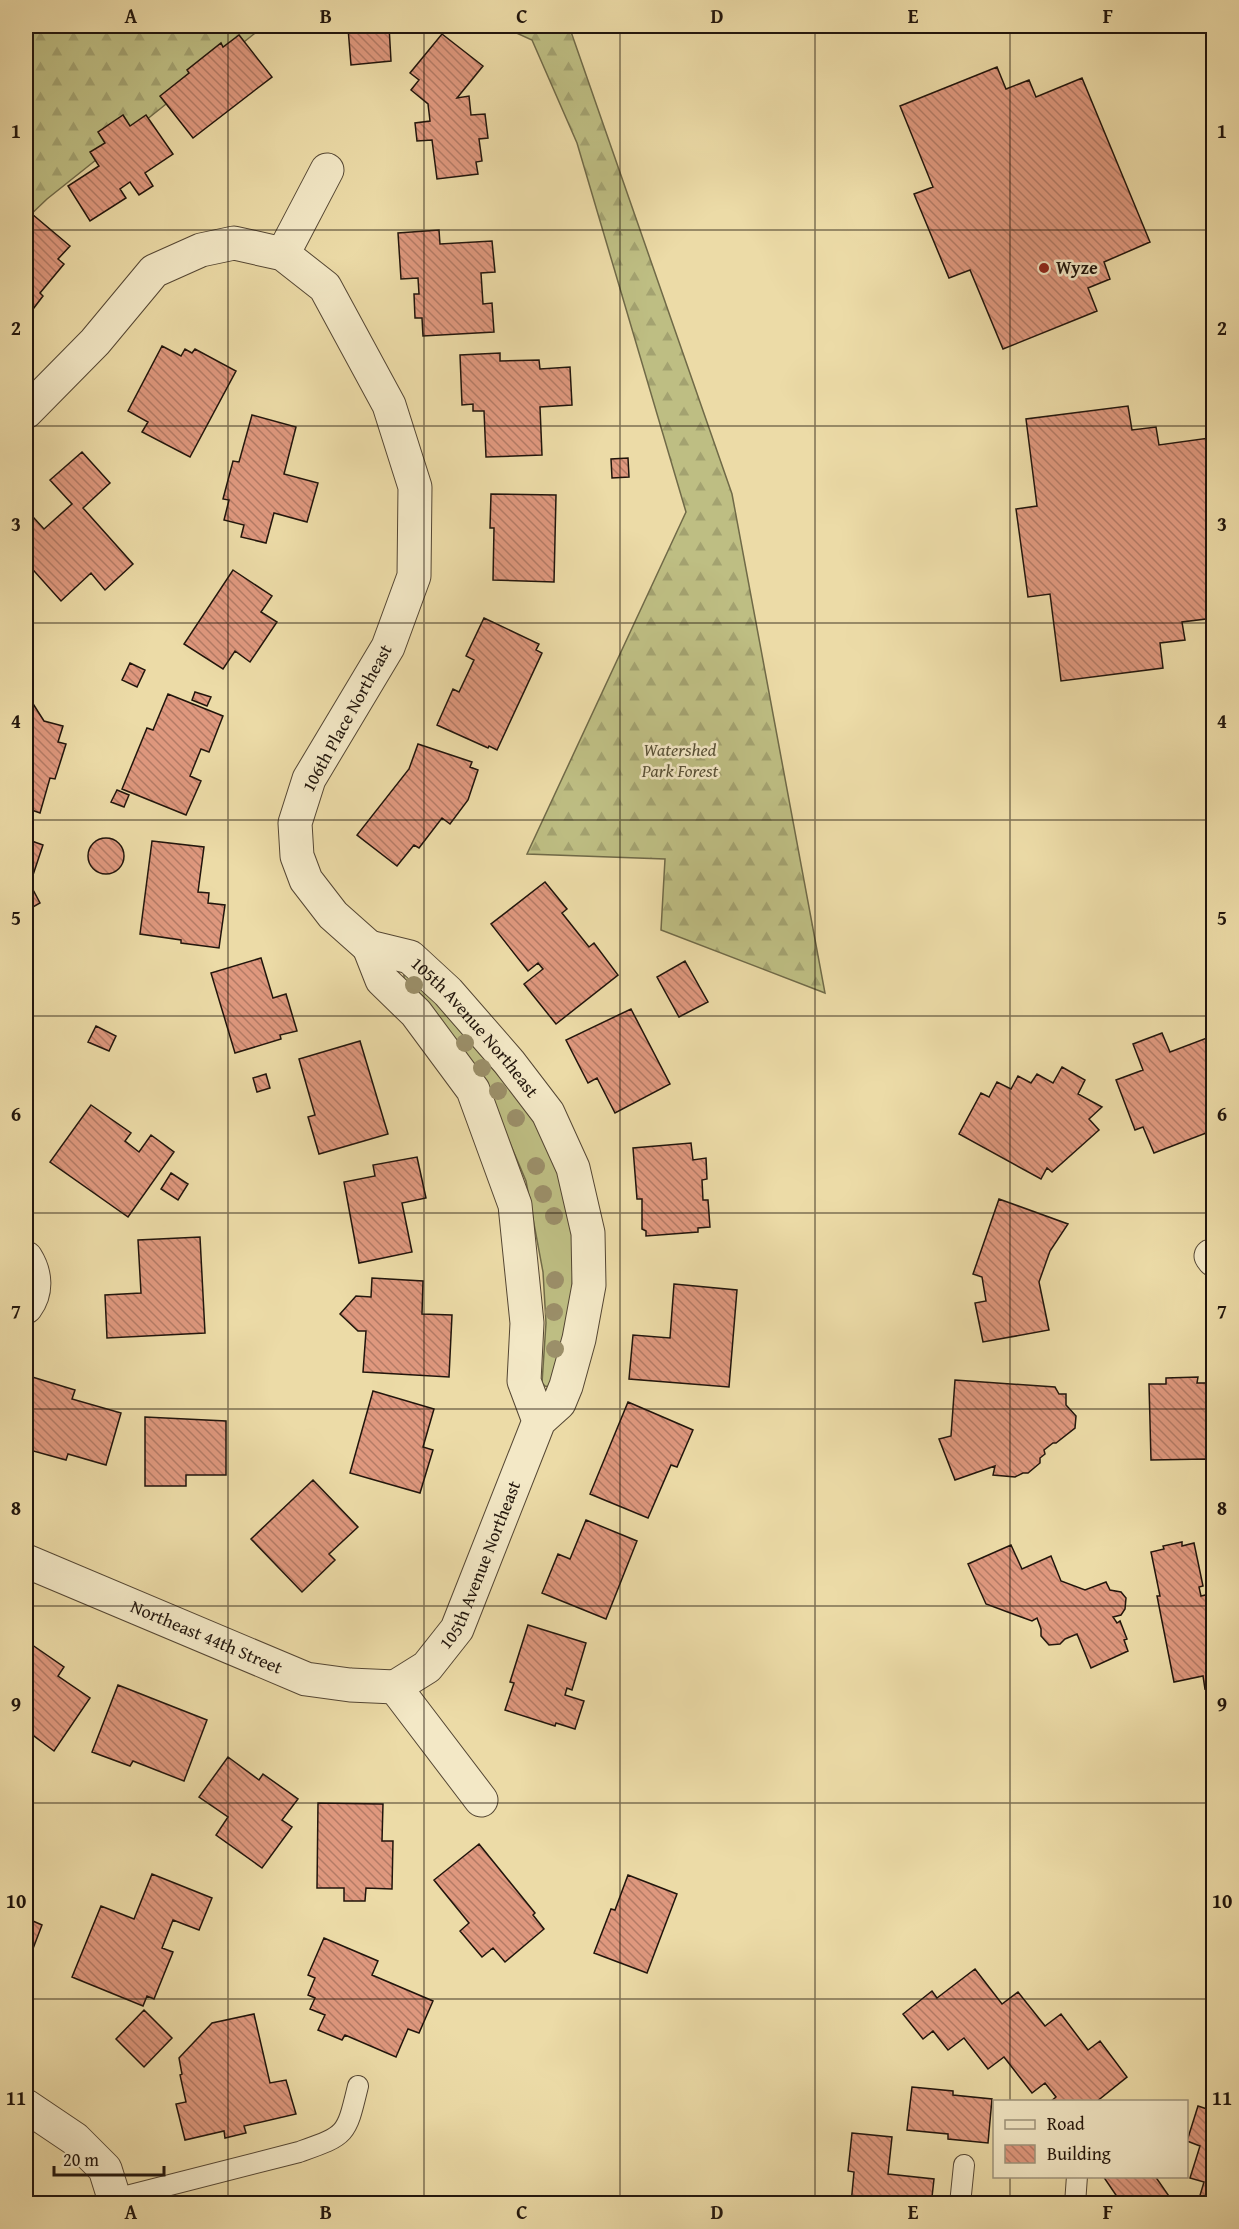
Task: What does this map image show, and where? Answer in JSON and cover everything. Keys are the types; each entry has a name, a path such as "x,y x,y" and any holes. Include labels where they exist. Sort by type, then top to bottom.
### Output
{"street":[{"path":"26,412 95,342 154,271 201,250 234,243 283,254 327,171"},
{"name":"106th Place Northeast","path":"283,254 325,287 389,405 415,487 414,576 388,647 309,779 295,822 297,856 306,880 333,915 369,947"},
{"name":"105th Avenue Northeast","path":"369,947 382,980 416,1013 473,1090 515,1205 527,1323 524,1381 538,1420"},
{"name":"105th Avenue Northeast","path":"369,947 410,957 448,992 509,1062 548,1113 573,1168 588,1233 589,1285 579,1339 559,1403 538,1420 457,1629 427,1667 395,1687"},
{"path":"26,1258 34,1283 31,1298 26,1307"},
{"name":"Northeast 44th Street","path":"26,1560 306,1679 350,1685 395,1687"},
{"path":"395,1687 481,1800"},
{"path":"26,2106 75,2139 105,2169 115,2201"}],"lane":[{"path":"115,2201 299,2152 328,2142 341,2134 350,2119 358,2086"},
{"path":"960,2204 964,2165"},
{"path":"1075,2204 1077,2178"}],"green space":[{"path":"26,26 264,26 47,199 26,219"},
{"name":"Watershed Park Forest","path":"501,26 569,26 732,494 825,993 661,930 665,859 527,854 686,512 577,143 532,40"},
{"path":"404,974 411,974 528,1109 549,1147 568,1204 574,1249 572,1291 565,1339 549,1387 542,1383 546,1323 543,1272 526,1181 506,1134 404,979"}],"building":[{"path":"337,26 389,26 391,61 351,65 348,28 338,29"},
{"path":"442,34 483,66 457,98 469,96 471,115 485,114 488,138 479,139 482,161 476,162 478,174 437,179 432,140 417,141 415,123 430,121 428,104 411,90 419,80 410,73"},
{"path":"239,35 272,77 193,138 160,96 189,73 187,70 221,43 223,47"},
{"path":"997,67 1006,89 1029,80 1036,97 1082,78 1150,242 1104,262 1110,279 1088,288 1097,311 1003,349 970,270 949,278 914,194 933,187 900,106"},
{"path":"123,115 130,126 146,115 173,154 145,173 153,186 139,195 130,182 120,189 126,198 90,221 68,186 99,166 90,152 105,143 98,132"},
{"path":"32,214 70,246 58,259 64,264 40,293 43,296 30,313 26,309 26,222"},
{"path":"439,230 440,244 492,241 495,272 481,273 483,304 492,303 494,332 423,336 422,318 415,318 414,294 419,294 418,278 401,279 398,233"},
{"path":"162,346 181,356 185,349 192,353 195,349 236,371 190,457 142,432 148,422 128,411"},
{"path":"500,353 500,361 539,360 540,369 570,367 572,405 540,407 542,455 486,457 484,411 473,411 473,404 462,405 460,355"},
{"path":"1128,406 1132,430 1156,427 1159,445 1209,438 1214,472 1214,618 1182,622 1185,640 1160,643 1163,668 1061,681 1050,594 1028,597 1016,509 1037,506 1026,419"},
{"path":"252,415 296,427 284,474 318,483 307,522 274,513 266,543 241,537 244,525 224,520 229,500 223,499 233,461 239,462"},
{"path":"82,452 110,483 83,508 133,564 105,590 91,573 61,601 26,562 26,525 34,518 44,529 72,504 50,480"},
{"path":"628,458 629,477 612,478 611,459"},
{"path":"491,494 556,495 554,582 493,580 494,528 490,528"},
{"path":"233,570 272,596 261,612 277,622 250,662 235,651 223,669 184,644"},
{"path":"484,618 539,644 536,650 542,653 497,750 437,725 453,689 459,692 474,660 466,656"},
{"path":"130,663 145,670 137,687 122,680"},
{"path":"195,692 211,697 207,706 192,700"},
{"path":"168,694 223,716 209,752 201,749 190,776 201,781 186,815 122,789 147,728 153,730"},
{"path":"30,699 44,721 63,726 58,742 66,744 55,779 50,778 40,813 26,808 26,702"},
{"path":"418,744 472,762 470,767 478,770 468,800 450,824 442,818 419,848 414,845 397,866 357,835 409,769"},
{"path":"117,790 129,795 124,807 111,802"},
{"path":"106,838 118,844 124,856 118,868 106,874 94,868 88,856 94,844"},
{"path":"26,839 43,845 30,884 40,903 26,911"},
{"path":"152,841 204,847 198,892 209,893 208,903 225,905 219,948 140,934"},
{"path":"545,882 567,909 562,913 589,947 594,943 618,975 556,1024 524,984 543,969 538,963 528,971 491,924"},
{"path":"261,958 273,998 286,994 297,1031 280,1035 281,1039 235,1053 211,973"},
{"path":"685,961 708,1002 679,1017 657,977"},
{"path":"631,1009 670,1084 615,1113 597,1078 588,1083 566,1040"},
{"path":"96,1026 116,1036 109,1051 88,1042"},
{"path":"1162,1033 1170,1052 1212,1036 1214,1130 1154,1153 1143,1127 1135,1130 1116,1080 1143,1070 1133,1044"},
{"path":"360,1041 388,1134 319,1154 308,1117 315,1115 299,1059"},
{"path":"1062,1067 1085,1080 1078,1094 1102,1107 1089,1119 1099,1130 1052,1172 1047,1168 1041,1179 959,1134 981,1093 989,1097 997,1082 1011,1089 1018,1076 1031,1083 1037,1074 1053,1083"},
{"path":"266,1074 270,1088 257,1092 253,1078"},
{"path":"91,1105 131,1133 125,1141 139,1152 151,1135 174,1152 128,1217 50,1162"},
{"path":"691,1143 693,1160 706,1158 707,1179 702,1180 703,1200 708,1200 710,1227 698,1228 698,1232 646,1236 646,1231 642,1229 642,1199 637,1199 633,1148"},
{"path":"417,1157 426,1198 402,1203 412,1252 359,1263 344,1182 375,1176 373,1165"},
{"path":"171,1173 188,1184 178,1200 161,1189"},
{"path":"999,1199 1068,1224 1050,1251 1039,1282 1049,1330 983,1342 975,1303 986,1301 982,1277 973,1274"},
{"path":"200,1237 205,1333 107,1338 105,1295 141,1293 138,1240"},
{"path":"372,1278 423,1281 422,1314 452,1315 449,1377 363,1372 366,1331 358,1331 340,1314 356,1296 371,1297"},
{"path":"674,1284 737,1290 729,1387 629,1379 633,1335 670,1338"},
{"path":"29,1376 75,1390 72,1399 121,1413 106,1465 68,1454 66,1460 26,1449 26,1388"},
{"path":"1198,1377 1197,1383 1214,1383 1214,1472 1206,1472 1206,1459 1151,1460 1149,1384 1166,1384 1166,1378"},
{"path":"955,1380 1055,1387 1059,1394 1066,1394 1066,1405 1076,1416 1075,1428 1044,1450 1045,1454 1040,1458 1040,1463 1028,1473 1015,1477 993,1475 995,1466 955,1480 939,1439 951,1436"},
{"path":"373,1391 434,1409 423,1447 433,1450 420,1493 350,1473"},
{"path":"628,1402 693,1430 677,1467 671,1465 648,1518 590,1494"},
{"path":"145,1417 226,1421 226,1475 186,1475 186,1486 145,1486"},
{"path":"313,1480 358,1527 329,1554 335,1560 302,1592 251,1539"},
{"path":"586,1520 637,1541 606,1619 542,1593 558,1554 570,1559"},
{"path":"1182,1542 1182,1546 1194,1543 1203,1586 1199,1587 1201,1596 1214,1593 1214,1687 1205,1689 1203,1676 1174,1682 1157,1596 1160,1596 1151,1552 1164,1549 1163,1546"},
{"path":"1011,1545 1022,1569 1051,1556 1061,1581 1085,1590 1106,1582 1110,1590 1121,1592 1126,1598 1125,1609 1121,1615 1113,1617 1117,1623 1120,1621 1127,1639 1124,1640 1128,1651 1091,1668 1077,1634 1060,1644 1049,1645 1041,1636 1037,1618 1032,1621 986,1604 968,1564"},
{"path":"528,1625 586,1643 572,1690 567,1688 565,1695 584,1701 575,1729 556,1723 555,1726 505,1710 514,1683 510,1682"},
{"path":"28,1642 64,1667 58,1676 90,1698 54,1751 26,1730 26,1645"},
{"path":"118,1685 207,1720 184,1781 133,1761 130,1766 92,1752"},
{"path":"228,1757 259,1780 263,1774 298,1799 282,1820 292,1827 262,1868 216,1835 228,1817 199,1797"},
{"path":"318,1803 383,1804 382,1841 393,1841 392,1889 366,1888 365,1901 344,1901 344,1888 317,1888"},
{"path":"479,1844 535,1913 533,1915 544,1929 505,1962 493,1948 482,1957 460,1931 469,1923 434,1880"},
{"path":"152,1874 212,1898 199,1930 173,1920 162,1948 173,1952 154,1999 147,1996 143,2006 72,1977 101,1906 134,1919"},
{"path":"628,1875 677,1894 647,1973 594,1953 611,1909 615,1910"},
{"path":"26,1918 42,1925 26,1967"},
{"path":"324,1938 378,1961 372,1975 433,2001 419,2033 408,2029 396,2057 345,2035 342,2040 318,2030 325,2015 310,2009 315,1998 308,1995 315,1978 308,1975"},
{"path":"975,1969 1002,2004 1018,1992 1045,2026 1061,2014 1088,2050 1100,2041 1127,2077 1098,2100 1052,2100 1056,2097 1045,2083 1032,2093 1004,2057 988,2069 964,2038 948,2050 933,2031 923,2039 903,2014 932,1991 937,1998"},
{"path":"144,2010 172,2038 144,2067 116,2039"},
{"path":"254,2014 270,2083 286,2080 296,2114 244,2126 246,2133 225,2138 224,2131 185,2140 176,2104 186,2102 179,2058 212,2023"},
{"path":"912,2087 953,2091 953,2095 992,2099 988,2143 948,2139 948,2134 907,2130"},
{"path":"1214,2098 1214,2204 1202,2204 1198,2202 1204,2182 1190,2178 1200,2146 1188,2141 1188,2138 1198,2106 1210,2110"},
{"path":"852,2133 892,2137 888,2174 934,2179 932,2197 919,2196 918,2204 851,2204 854,2172 848,2171"},
{"path":"1104,2178 1156,2178 1171,2199 1164,2204 1122,2204"},
{"path":"26,2196 45,2204 26,2204"}],"place":[{"name":"Wyze","path":"1044,268"}]}
